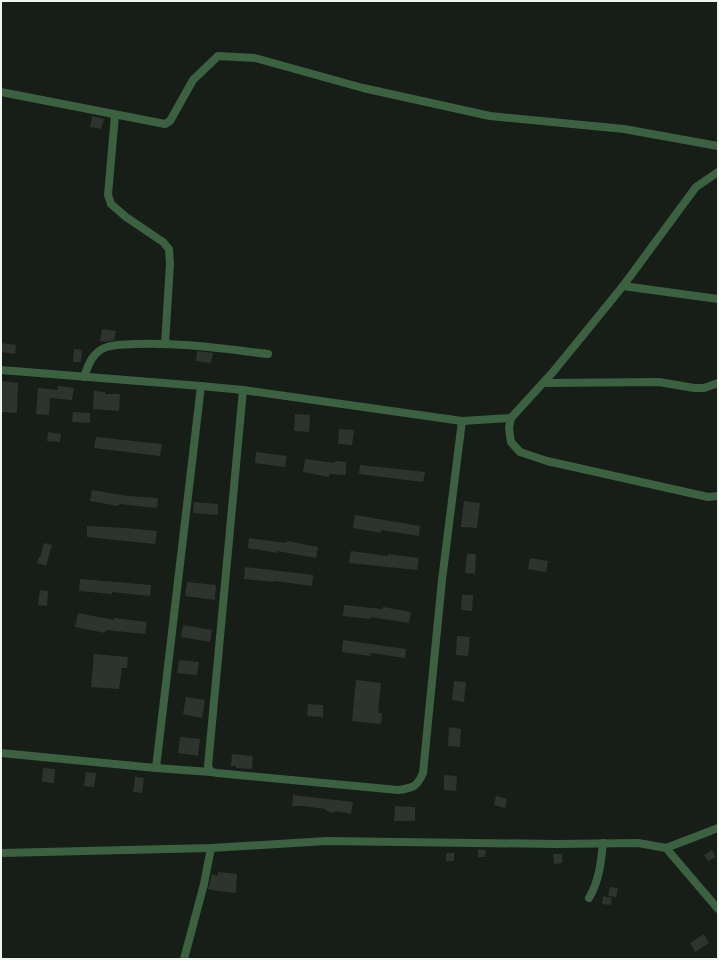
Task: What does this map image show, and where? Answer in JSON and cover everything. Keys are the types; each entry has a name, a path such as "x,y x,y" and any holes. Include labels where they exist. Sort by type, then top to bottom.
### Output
{"street":[{"path":"1,92 165,124 170,121 193,80 218,56 255,58 363,88 490,116 624,129 718,146"},
{"path":"114,115 108,195 111,204 126,217 163,242 169,249 170,264 165,344"},
{"path":"718,172 696,187 623,286 543,383 511,418 509,428 511,442 520,452 547,461 708,496 718,496"},
{"path":"623,286 718,299"},
{"path":"84,377 89,361 106,347 165,344 268,354"},
{"path":"1,370 243,390 462,421 511,418"},
{"path":"543,383 651,382 704,388 718,383"},
{"path":"156,768 201,386"},
{"path":"211,772 208,766 243,390"},
{"path":"1,753 398,790 412,788 419,782 423,773 442,580 462,421"},
{"path":"1,853 211,848 326,841 638,843 666,848 718,828"},
{"path":"589,898 596,886 601,863 603,843"},
{"path":"184,959 204,884 211,848"},
{"path":"666,848 718,909"}],"building":[{"path":"92,116 104,119 101,129 90,127"},
{"path":"102,329 116,331 114,340 105,342 100,341"},
{"path":"1,343 16,345 15,354 1,352"},
{"path":"74,349 82,350 81,362 73,362"},
{"path":"197,351 213,353 211,363 196,361"},
{"path":"1,381 18,383 17,413 1,412"},
{"path":"58,386 74,388 72,400 50,398 49,415 36,414 38,388 58,390"},
{"path":"94,391 105,392 105,394 120,394 119,411 93,409"},
{"path":"73,412 90,413 90,423 72,422"},
{"path":"295,414 310,415 309,432 294,431"},
{"path":"339,429 354,430 352,445 338,444"},
{"path":"48,432 61,434 60,442 47,441"},
{"path":"96,437 162,444 160,456 94,448"},
{"path":"256,452 287,456 285,467 255,463"},
{"path":"305,459 335,463 335,461 346,462 346,475 330,474 329,477 303,472"},
{"path":"360,465 425,472 423,482 359,474"},
{"path":"92,490 128,496 158,498 157,508 119,504 118,506 90,501"},
{"path":"464,501 480,503 477,528 461,527"},
{"path":"194,502 218,504 218,515 193,513"},
{"path":"355,515 420,526 419,536 381,530 381,533 353,528"},
{"path":"87,526 157,531 155,544 87,537"},
{"path":"249,538 286,543 287,541 318,547 316,558 277,551 277,553 248,548"},
{"path":"44,543 52,545 46,566 37,563"},
{"path":"351,551 419,558 417,570 349,563"},
{"path":"467,554 476,554 475,574 465,573"},
{"path":"530,558 548,561 546,572 528,569"},
{"path":"245,567 313,575 312,586 244,579"},
{"path":"80,579 151,585 150,596 112,592 112,594 79,591"},
{"path":"187,582 216,585 215,600 185,596"},
{"path":"40,590 48,591 47,606 38,605"},
{"path":"462,595 473,595 472,611 461,610"},
{"path":"344,605 382,609 383,607 411,612 409,623 370,617 370,619 343,616"},
{"path":"78,613 114,620 114,618 147,622 145,634 106,630 105,633 75,627"},
{"path":"183,625 212,630 210,642 181,637"},
{"path":"457,636 470,637 468,656 456,655"},
{"path":"343,640 406,649 405,658 371,653 371,656 342,652"},
{"path":"94,654 128,657 127,668 122,668 119,689 91,687"},
{"path":"179,660 199,662 197,675 177,673"},
{"path":"356,680 381,683 378,713 382,713 381,724 352,721"},
{"path":"454,681 466,682 464,702 452,700"},
{"path":"186,697 205,700 202,718 183,714"},
{"path":"308,704 323,705 323,717 307,716"},
{"path":"449,727 461,729 460,747 448,746"},
{"path":"180,737 200,739 198,756 178,753"},
{"path":"232,754 253,756 252,769 236,768 236,766 231,766"},
{"path":"43,768 55,769 54,783 42,782"},
{"path":"86,772 96,773 94,787 84,786"},
{"path":"444,775 457,776 456,791 444,790"},
{"path":"135,777 144,778 142,793 133,792"},
{"path":"293,795 353,802 351,814 335,811 335,813 326,811 326,809 292,806"},
{"path":"496,796 507,799 505,808 494,805"},
{"path":"395,806 415,807 415,821 394,821"},
{"path":"478,849 486,850 485,857 478,857"},
{"path":"712,850 716,857 708,861 704,855"},
{"path":"446,853 454,853 454,861 446,861"},
{"path":"553,854 562,854 562,863 554,864"},
{"path":"218,872 237,874 236,893 208,889 212,874 218,876"},
{"path":"610,887 618,888 616,897 608,896"},
{"path":"603,896 612,898 611,905 602,904"},
{"path":"704,934 709,943 695,952 690,943"}]}
